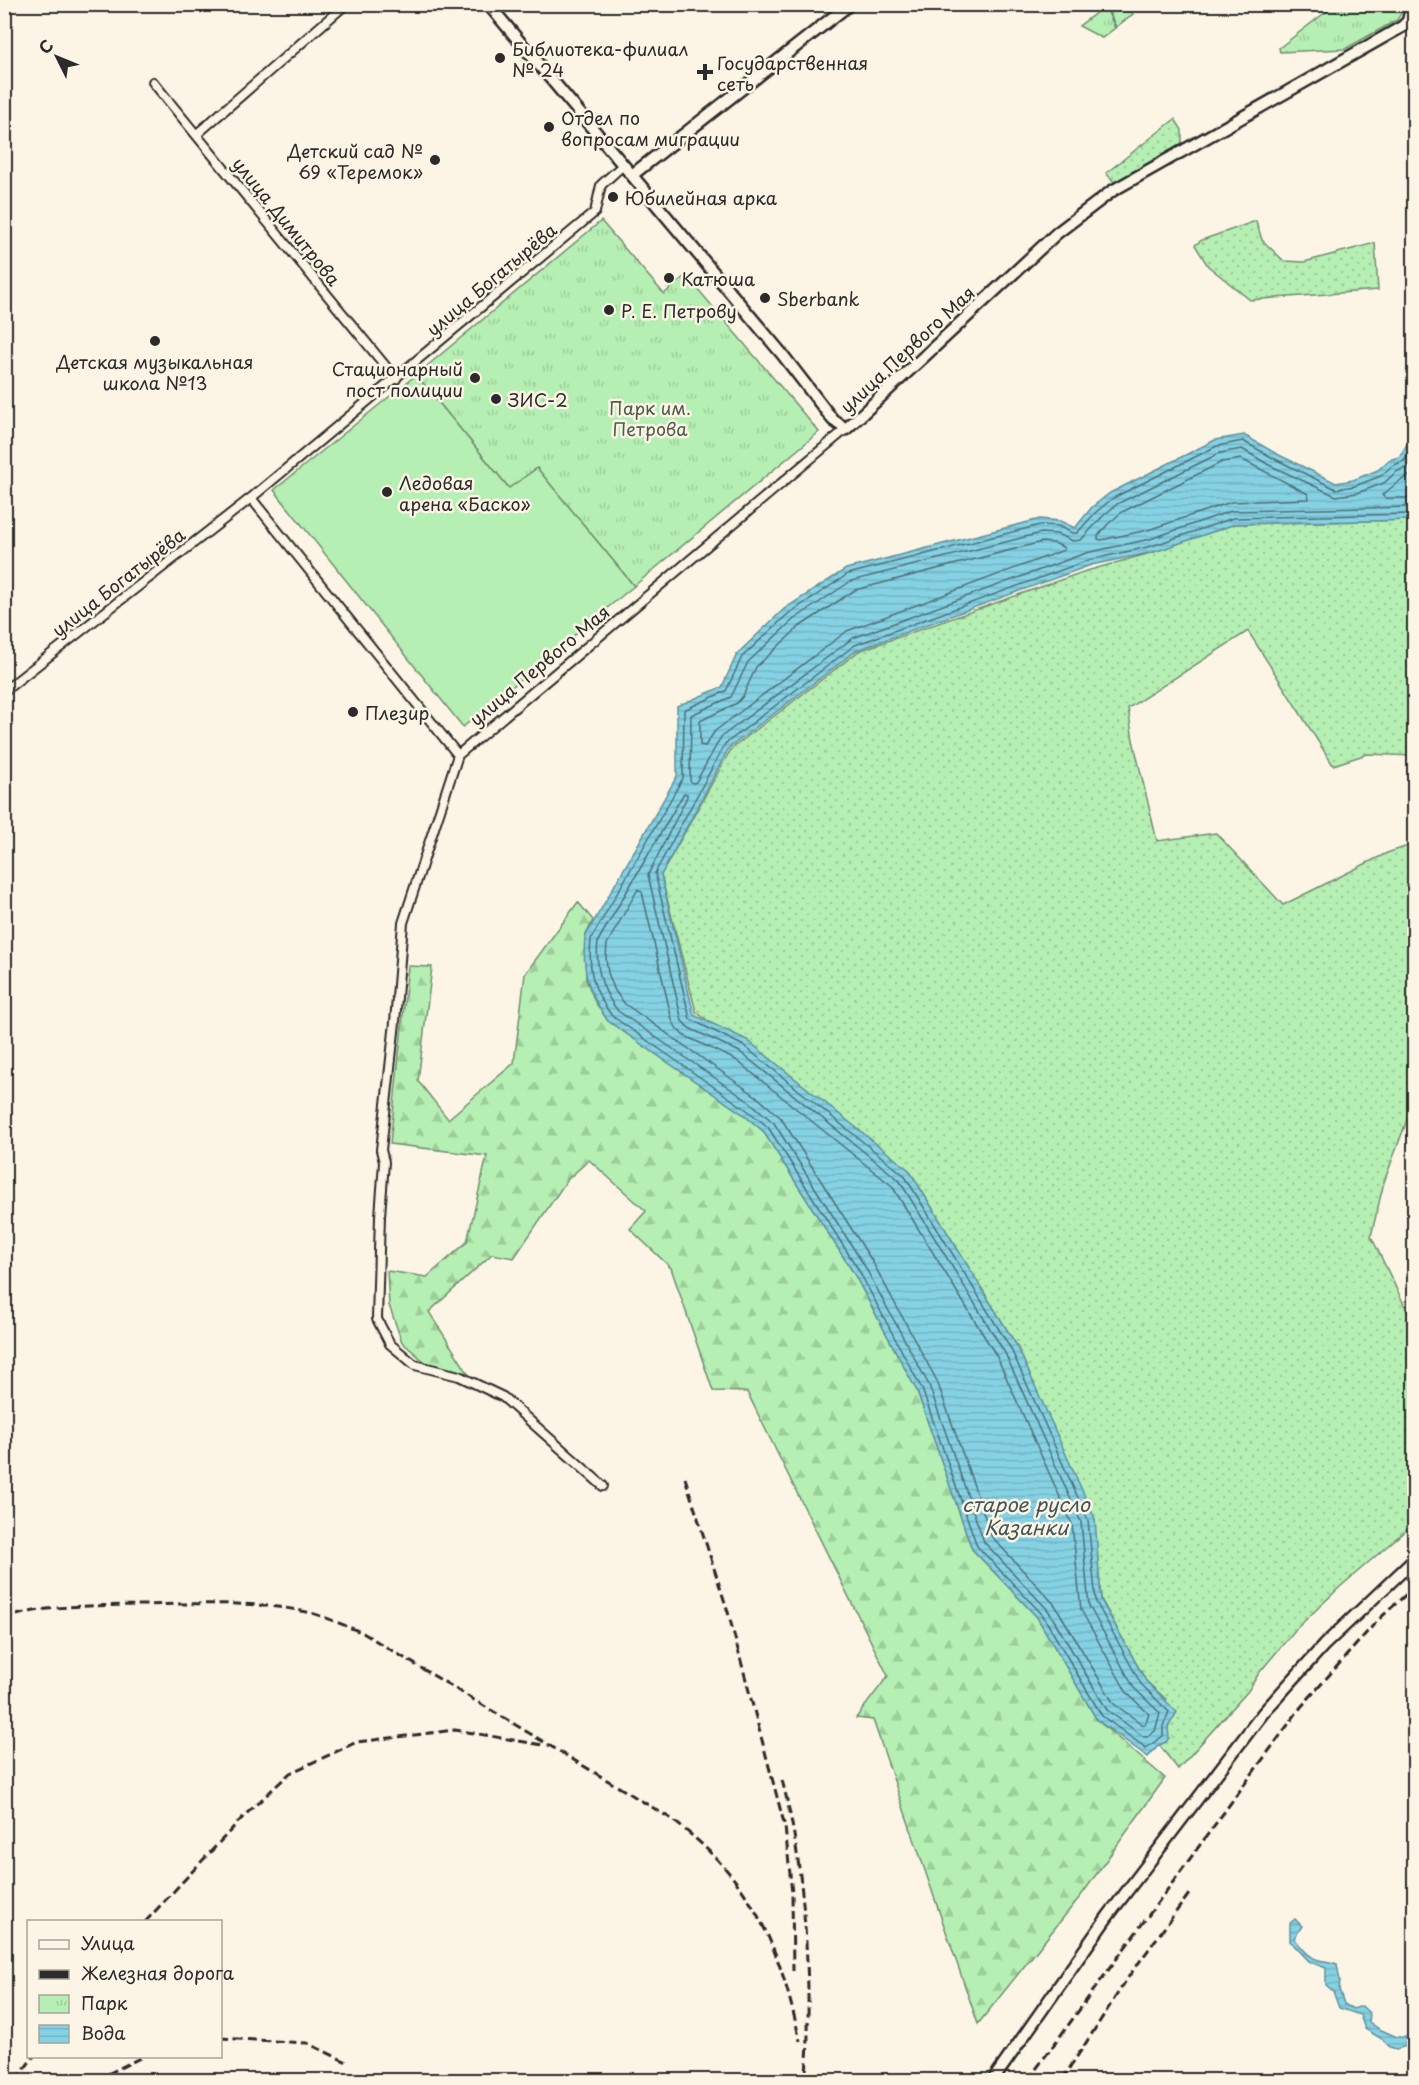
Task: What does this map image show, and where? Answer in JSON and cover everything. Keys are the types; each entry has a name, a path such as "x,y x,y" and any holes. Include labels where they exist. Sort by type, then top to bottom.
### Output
{"street":[{"path":"198,134 346,4"},
{"path":"488,4 782,354 837,425 846,429"},
{"path":"632,176 850,4"},
{"path":"1401,28 1408,21 1412,4"},
{"name":"улица Первого Мая","path":"458,755 846,429 1057,232 1112,191 1414,20"},
{"name":"улица Димитрова","path":"153,82 198,134 396,379"},
{"name":"улица Богатырёва","path":"4,691 251,498 595,212 601,185 623,165"},
{"path":"251,498 458,755 403,923 396,1022 381,1150 384,1162 377,1319 390,1344 415,1365 459,1376 503,1397 603,1486"},
{"path":"993,2080 1102,1925 1263,1713 1324,1644 1414,1560"}],"green space":[{"path":"1106,5 1126,5 1133,14 1116,27"},
{"path":"1335,5 1399,5 1401,13 1397,20 1345,49 1280,52 1279,48"},
{"path":"1105,6 1115,28 1102,38 1079,26"},
{"path":"1175,119 1182,130 1182,142 1175,150 1117,185 1106,173"},
{"name":"Парк им. Петрова","path":"601,221 664,294 686,275 819,432 634,586 537,468 510,489 416,375"},
{"path":"1256,221 1262,240 1284,261 1304,262 1375,243 1378,290 1250,300 1208,266 1195,245 1202,240"},
{"path":"416,375 509,488 537,468 634,586 463,727 274,490"},
{"path":"1414,520 1414,756 1367,754 1333,765 1248,631 1128,708 1133,740 1157,841 1216,833 1283,905 1387,853 1414,844 1414,1101 1384,1182 1371,1236 1414,1325 1414,1523 1340,1587 1295,1630 1259,1673 1248,1691 1178,1769 1159,1745 1166,1742 1168,1728 1166,1699 1146,1681 1101,1599 1094,1519 1017,1346 909,1170 696,1012 661,875 731,749 859,651 1083,572 1154,552 1235,524"},
{"path":"578,902 593,920 585,937 586,979 595,1002 608,1021 744,1115 763,1131 853,1272 917,1391 972,1549 1037,1617 1097,1720 1165,1778 1083,1893 978,2024 873,1720 856,1718 888,1676 747,1392 713,1391 671,1268 630,1229 646,1211 589,1160 567,1180 514,1258 492,1254 429,1312 468,1373 426,1363 402,1342 389,1305 387,1271 427,1277 467,1242 487,1156 390,1144 408,966 432,967 418,1081 448,1119 514,1063 525,974"}],"water":[{"name":"старое русло Казанки","path":"1414,434 1414,520 1235,524 1154,552 1091,565 857,650 729,748 661,875 694,1015 747,1040 909,1170 1017,1346 1095,1519 1101,1600 1146,1681 1177,1712 1168,1727 1169,1738 1148,1757 1097,1720 1037,1617 972,1549 917,1391 853,1272 763,1131 744,1115 608,1021 588,982 585,937 677,776 677,706 722,687 737,654 784,609 846,569 1040,519 1060,521 1075,528 1092,507 1110,493 1215,440 1244,435 1336,483 1353,480 1378,470 1389,460 1399,457"},
{"path":"1295,1919 1302,1926 1294,1938 1305,1951 1314,1958 1337,1964 1339,1989 1344,2004 1353,2009 1362,2006 1370,2014 1369,2022 1397,2037 1414,2037 1414,2044 1396,2049 1390,2047 1382,2039 1365,2029 1360,2015 1339,2008 1333,1991 1326,1985 1326,1968 1310,1962 1290,1941 1290,1923"}],"railway":[{"path":"685,1478 728,1612 785,1827 792,1893 793,1971"},
{"path":"1028,2080 1301,1707 1377,1621 1414,1587"},
{"path":"4,1619 54,1608 248,1604 311,1613 363,1633 670,1818 699,1841 742,1890 758,1916 782,1973 800,2041"},
{"path":"147,1920 244,1816 290,1773 357,1742 455,1730 543,1745"},
{"path":"782,1780 798,1858 806,1936 808,2046 805,2080"},
{"path":"1062,2080 1127,1979 1189,1894"},
{"path":"222,2038 307,2043 349,2063"},
{"path":"16,2080 32,2058"},
{"path":"96,2080 140,2058"}],"place":[{"name":"Библиотека-филиал № 24","path":"500,58"},
{"name":"Государственная сеть","path":"705,72"},
{"name":"Отдел по вопросам миграции","path":"549,127"},
{"name":"Детский сад № 69 «Теремок»","path":"435,160"},
{"name":"Юбилейная арка","path":"613,197"},
{"name":"Катюша","path":"669,278"},
{"name":"Sberbank","path":"765,298"},
{"name":"Р. Е. Петрову","path":"609,310"},
{"name":"Детская музыкальная школа №13","path":"155,341"},
{"name":"Стационарный пост полиции","path":"475,378"},
{"name":"ЗИС-2","path":"496,399"},
{"name":"Ледовая арена «Баско»","path":"387,492"},
{"name":"Плезир","path":"353,712"}]}
